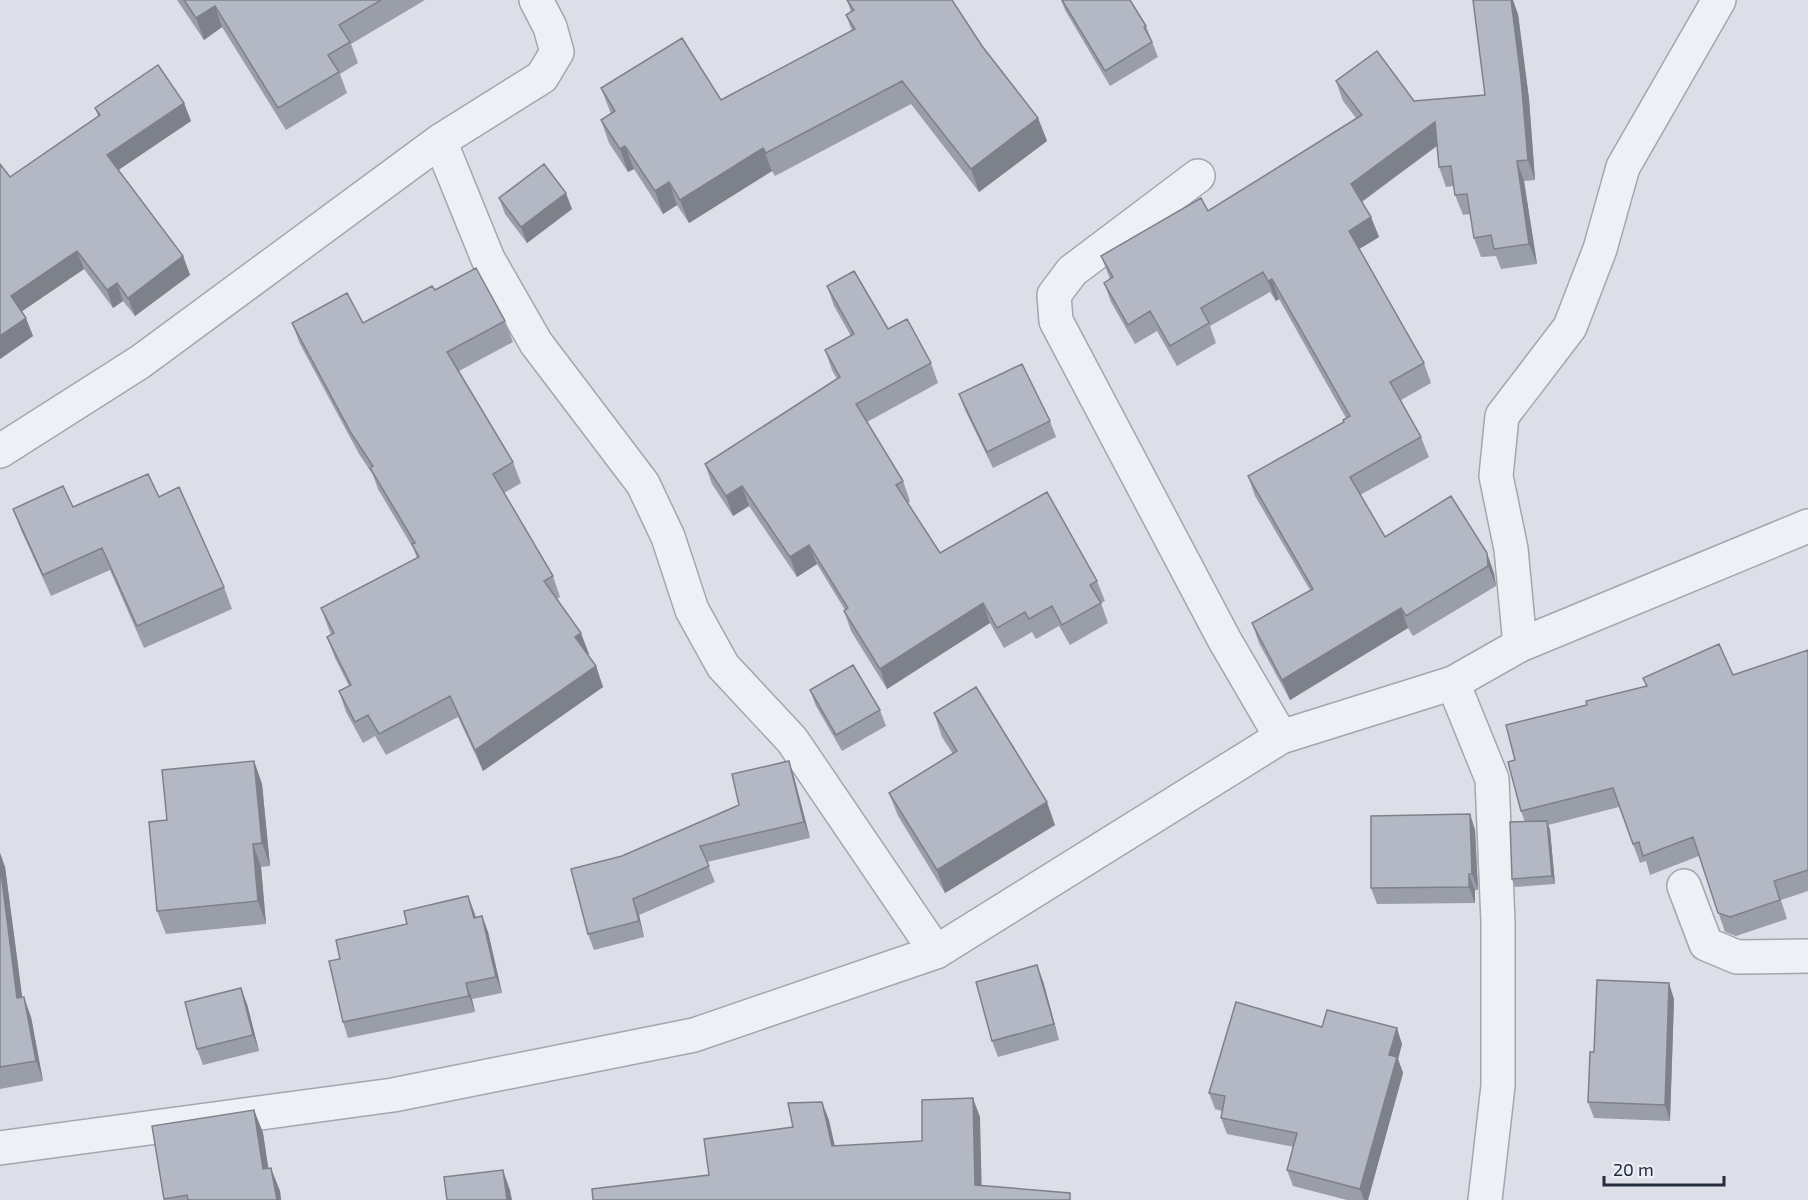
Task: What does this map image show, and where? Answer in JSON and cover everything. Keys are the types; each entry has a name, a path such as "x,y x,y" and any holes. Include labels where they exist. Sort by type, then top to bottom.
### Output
{"street":[{"path":"0,451 140,362 440,141 542,77 557,52 550,27 536,0"},
{"path":"1520,645 1512,549 1496,476 1502,416 1569,327 1600,249 1623,167 1719,0"},
{"path":"440,141 488,259 536,343 643,484 668,537 692,610 723,666 792,740 936,952"},
{"path":"1198,176 1072,271 1054,295 1056,321 1224,639 1281,737"},
{"path":"0,1148 393,1095 694,1035 936,952 1281,737 1453,683 1520,645 1808,526"},
{"path":"1453,683 1492,779 1498,922 1498,1086 1485,1200"},
{"path":"1684,886 1706,944 1737,957 1808,956"}],"building":[{"path":"184,0 381,0 339,25 350,42 328,55 339,72 278,108 215,6 196,18"},
{"path":"847,0 952,0 982,46 1038,118 971,169 902,81 766,153 763,148 680,200 669,182 655,191 625,146 620,149 601,120 615,111 601,88 682,38 721,100 855,29 846,15 854,10"},
{"path":"1062,0 1130,0 1146,26 1144,27 1152,42 1105,71"},
{"path":"1473,0 1511,0 1528,160 1517,161 1529,244 1494,249 1491,235 1474,238 1467,194 1455,195 1451,166 1439,167 1435,122 1351,184 1371,217 1349,231 1424,363 1390,382 1421,437 1350,477 1385,537 1451,496 1487,553 1488,566 1406,616 1401,608 1282,680 1252,623 1313,589 1248,476 1344,422 1343,420 1350,416 1272,279 1268,281 1263,272 1201,308 1209,323 1170,346 1150,311 1128,325 1104,283 1113,277 1101,256 1201,198 1208,211 1362,115 1336,81 1377,51 1414,101 1485,95"},
{"path":"158,65 184,103 107,155 183,256 128,298 117,283 107,290 77,251 11,296 26,318 0,336 0,164 10,177 100,115 95,108"},
{"path":"544,164 566,193 521,227 499,198"},
{"path":"476,268 505,321 447,352 513,462 493,474 553,576 544,581 581,633 575,637 596,666 475,750 450,696 379,734 368,715 355,722 339,691 351,685 327,637 334,633 321,608 419,557 412,544 415,543 370,468 373,466 351,433 292,323 347,293 363,323 432,286 435,290"},
{"path":"854,271 888,329 907,319 931,363 856,404 903,481 896,485 940,553 1047,492 1097,581 1090,585 1101,603 1062,625 1052,606 1029,619 1025,612 997,628 983,603 880,669 844,611 848,608 809,545 790,557 742,486 726,496 705,464 840,377 825,350 854,334 827,286"},
{"path":"1022,364 1050,421 987,452 959,394"},
{"path":"148,474 159,497 179,487 224,587 137,626 102,548 43,575 13,509 63,486 73,507"},
{"path":"1719,644 1733,675 1808,650 1808,870 1774,881 1780,900 1730,917 1718,913 1693,837 1643,856 1639,842 1633,844 1613,788 1521,811 1508,762 1515,760 1506,725 1587,705 1586,701 1647,686 1643,678"},
{"path":"853,665 880,710 836,735 810,690"},
{"path":"976,687 1047,802 937,870 889,793 957,751 934,713"},
{"path":"254,761 262,843 253,844 258,901 157,911 149,822 167,820 162,770"},
{"path":"789,761 804,822 700,846 709,866 633,899 639,921 588,934 571,869 622,856 739,805 732,774"},
{"path":"1470,814 1472,874 1469,874 1469,887 1371,888 1371,816"},
{"path":"1547,821 1552,876 1512,879 1510,822"},
{"path":"0,865 17,998 24,997 36,1061 0,1067"},
{"path":"468,896 474,918 482,916 496,977 466,983 469,996 343,1022 329,961 340,959 336,940 407,924 404,911"},
{"path":"1037,965 1054,1024 992,1041 976,982"},
{"path":"1597,980 1669,983 1665,1105 1588,1102 1590,1052 1594,1052"},
{"path":"241,988 253,1035 197,1049 185,1002"},
{"path":"1236,1002 1322,1027 1327,1010 1397,1028 1389,1055 1397,1057 1360,1189 1287,1170 1297,1133 1221,1118 1225,1096 1209,1093"},
{"path":"973,1098 975,1185 1070,1193 1070,1200 593,1200 592,1189 709,1175 704,1139 793,1127 788,1103 822,1102 832,1146 922,1141 922,1100"},
{"path":"254,1110 263,1169 271,1168 277,1200 188,1200 187,1195 164,1199 152,1126"},
{"path":"503,1170 507,1200 447,1200 444,1177"}]}
